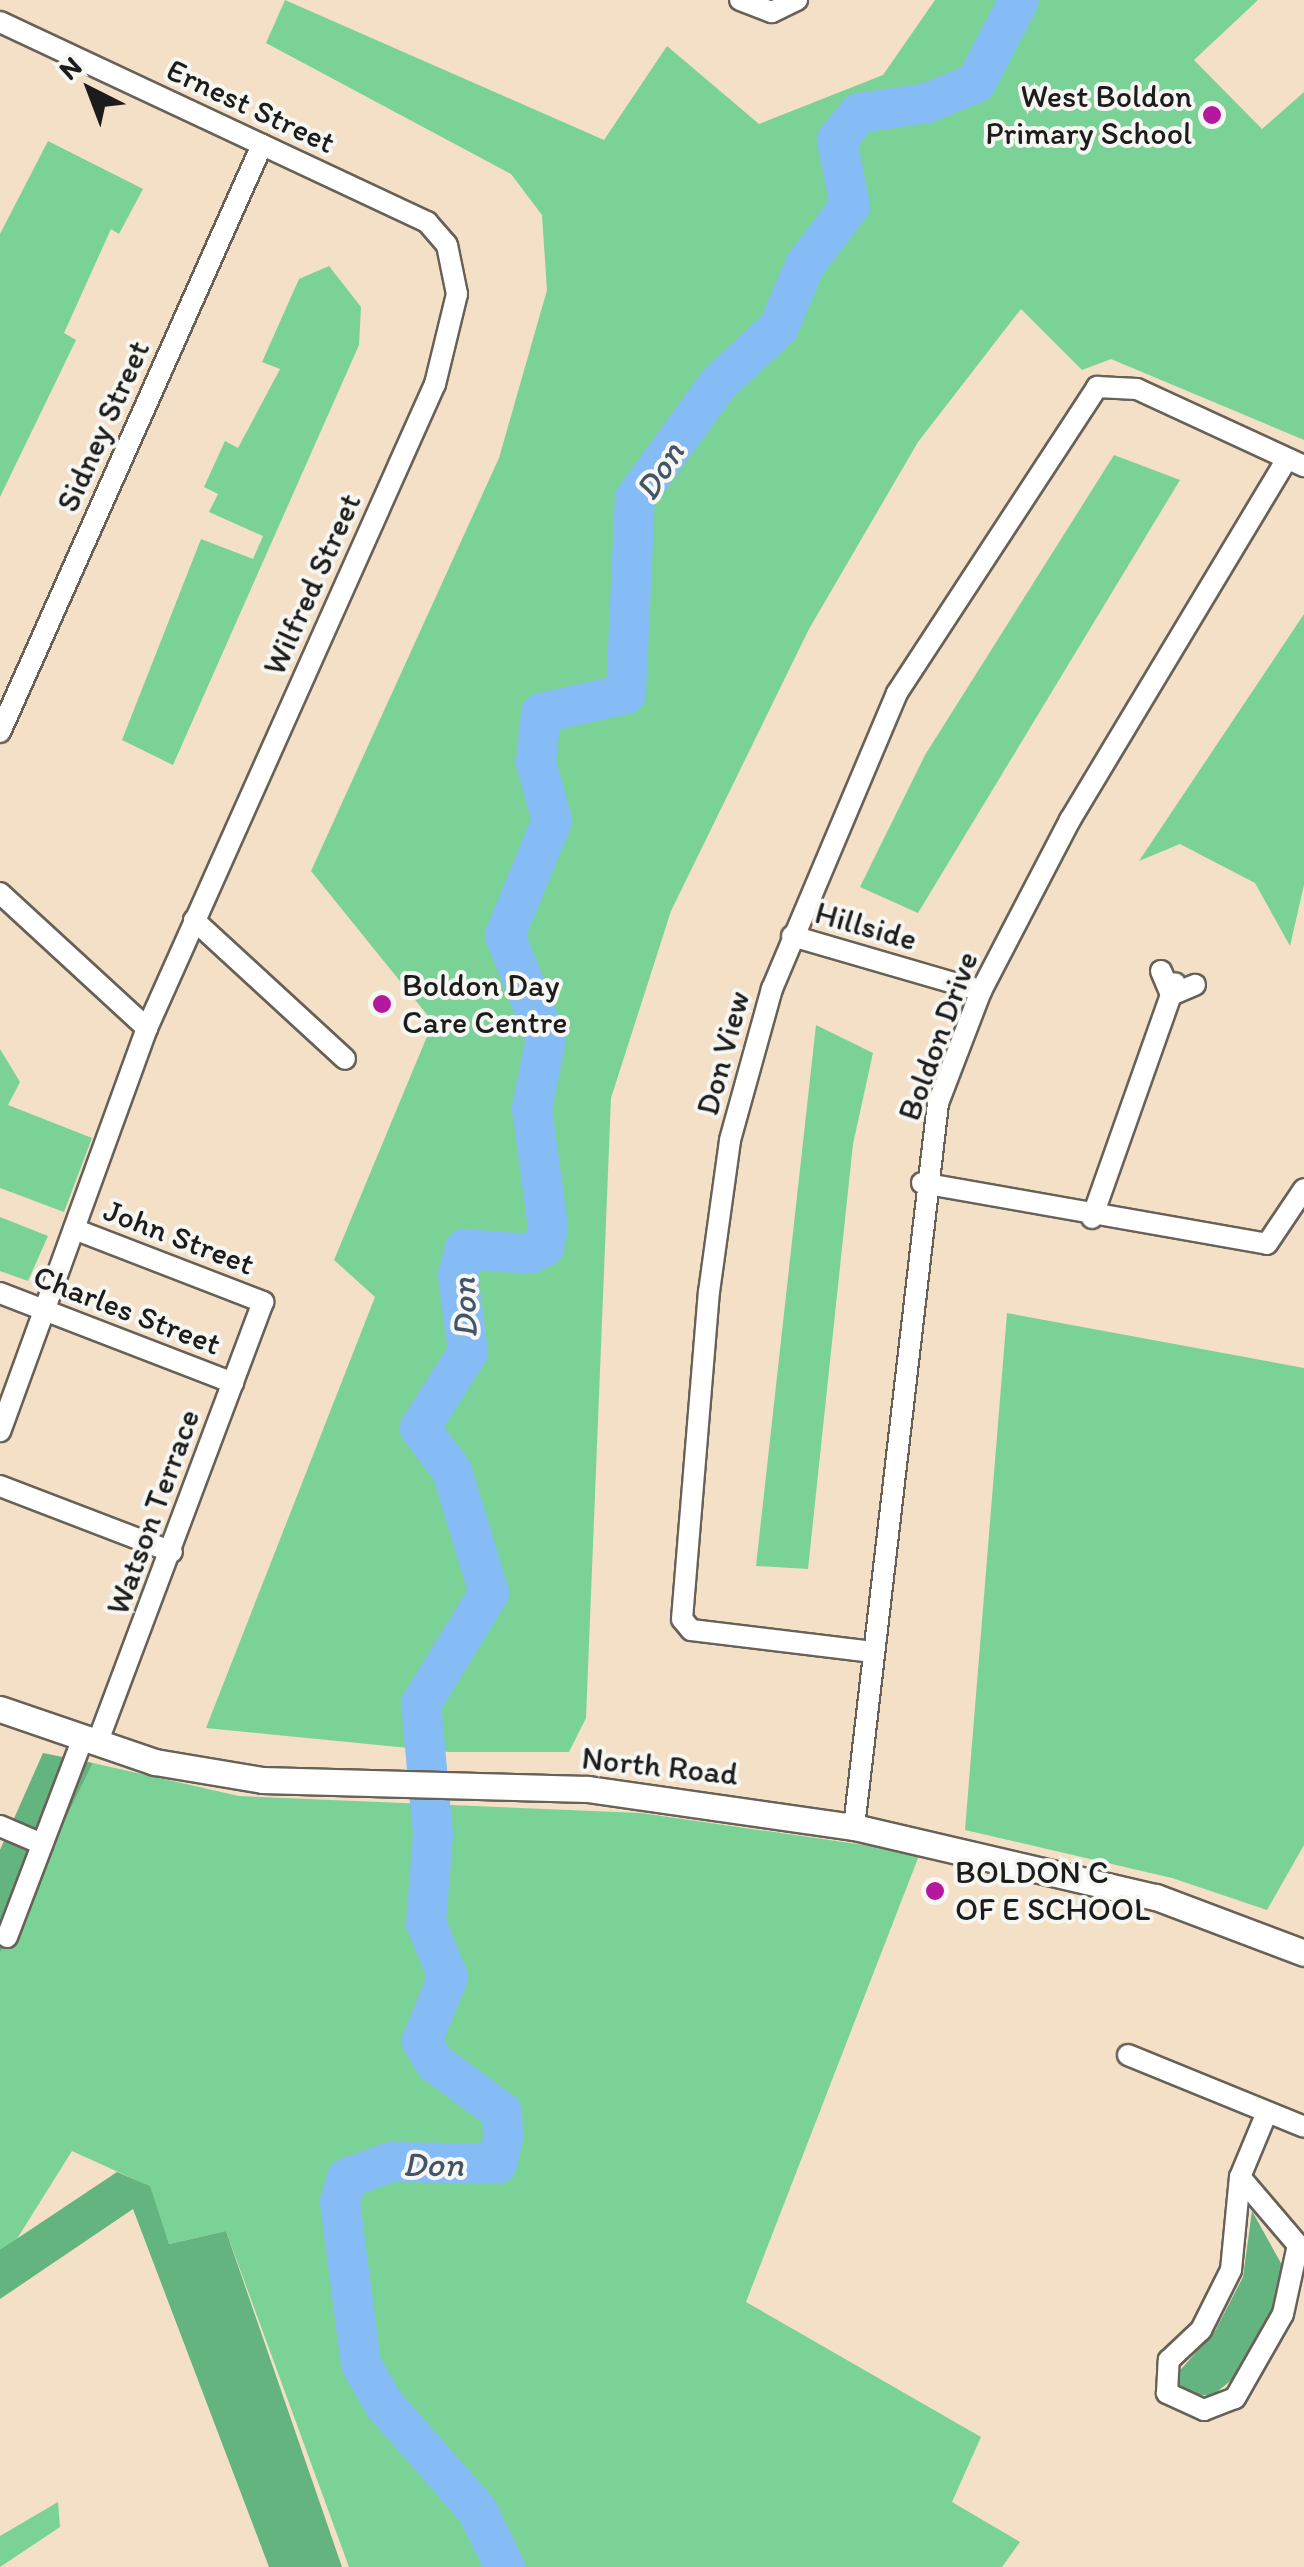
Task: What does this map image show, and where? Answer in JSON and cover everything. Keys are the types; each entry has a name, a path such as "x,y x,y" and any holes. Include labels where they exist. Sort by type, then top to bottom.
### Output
{"street":[{"path":"740,0 772,12 797,0"},
{"name":"Ernest Street","path":"0,22 427,222 456,266"},
{"name":"Sidney Street","path":"0,732 262,145"},
{"name":"Wilfred Street","path":"0,1431 148,1028 448,352 456,266"},
{"name":"Don View","path":"874,1652 691,1630 682,1619 730,1140 792,936 897,692 1097,387 1136,389 1296,462"},
{"name":"Boldon Drive","path":"854,1827 922,1183 938,1102 980,991 1070,820 1296,462"},
{"path":"0,893 148,1028"},
{"path":"194,920 345,1059"},
{"name":"Hillside","path":"792,936 980,991"},
{"path":"1092,1218 1176,984"},
{"path":"922,1183 1092,1218 1267,1244 1304,1189"},
{"name":"John Street","path":"74,1228 263,1302"},
{"name":"Charles Street","path":"0,1293 232,1383"},
{"name":"Watson Terrace","path":"6,1938 42,1844 172,1552 263,1302"},
{"path":"0,1486 172,1552"},
{"name":"North Road","path":"0,1709 90,1740 262,1780 540,1788 854,1827 1156,1897 1304,1953"},
{"path":"0,1826 42,1844"},
{"path":"1128,2055 1265,2117 1304,2127"},
{"path":"1240,2177 1298,2245 1274,2331 1235,2398 1204,2410 1167,2393 1170,2360 1201,2330 1232,2270 1240,2177 1265,2117"}],"green space":[{"path":"285,0 604,140 667,46 759,124 883,75 935,0 1258,0 1194,60 1262,129 1304,92 1304,440 1111,359 1082,370 1021,309 918,442 809,629 671,911 611,1098 586,1718 569,1752 449,1752 206,1728 375,1297 334,1260 433,1022 311,871 499,458 547,290 542,215 511,174 266,43"},
{"path":"48,141 143,189 119,234 111,229 64,333 76,340 0,497 0,234"},
{"path":"329,266 361,307 359,345 173,765 122,740 201,539 253,559 263,536 209,512 218,494 204,487 225,441 238,448 280,369 262,362 299,279"},
{"path":"1114,455 1180,480 918,913 860,887 925,755"},
{"path":"1304,614 1304,885 1290,946 1255,883 1180,844 1139,861"},
{"path":"816,1025 873,1053 853,1144 808,1569 756,1566"},
{"path":"0,1049 20,1082 8,1105 92,1138 64,1212 0,1188"},
{"path":"0,1217 48,1236 28,1281 0,1271"},
{"path":"1007,1313 1304,1368 1304,1845 1267,1910 1172,1878 965,1830"},
{"path":"43,1753 93,1763 0,1953 0,1850"},
{"path":"93,1763 239,1796 641,1813 920,1853 746,2302 981,2437 952,2502 1020,2542 1002,2567 349,2567 226,2231 169,2244 149,2186 72,2151 0,2266 0,1953"},
{"path":"117,2172 150,2186 169,2244 226,2231 342,2567 269,2567 133,2209 0,2299 0,2250"},
{"path":"1252,2211 1282,2265 1279,2307 1246,2368 1212,2396 1184,2393 1175,2376 1215,2331 1243,2277"},
{"path":"58,2502 60,2527 0,2567 0,2536"}],"waterway":[{"name":"Don","path":"505,2567 477,2510 384,2404 361,2364 340,2202 347,2178 391,2162 497,2164 503,2138 502,2112 435,2063 422,2041 448,1977 426,1923 433,1835 421,1704 489,1593 452,1471 420,1428 468,1352 458,1275 465,1249 530,1254 544,1247 548,1227 532,1108 546,1039 505,935 552,821 536,762 541,713 626,694 635,498 718,384 779,327 805,265 850,206 837,140 859,113 927,103 976,83 1019,0"}],"place":[{"name":"West Boldon Primary School","path":"1212,115"},
{"name":"Boldon Day Care Centre","path":"382,1004"},
{"name":"BOLDON C OF E SCHOOL","path":"935,1891"}]}
